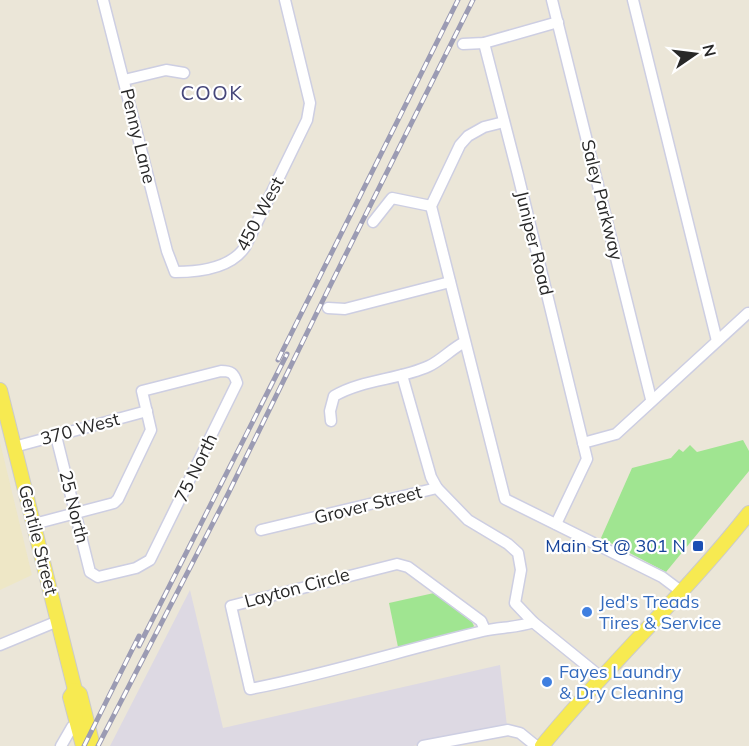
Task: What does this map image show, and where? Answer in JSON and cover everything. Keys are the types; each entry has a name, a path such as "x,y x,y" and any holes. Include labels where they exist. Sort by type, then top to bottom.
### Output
{"main road":[{"name":"Gentile Street","path":"0,390 75,690 80,694 93,746"},
{"path":"542,746 682,592 749,513"},
{"name":"Gentile Street","path":"75,690 70,697 83,746"}],"street":[{"name":"Penny Lane","path":"103,0 167,251 175,272"},
{"name":"450 West","path":"175,272 196,272 239,257 310,111 285,0"},
{"name":"Saley Parkway","path":"552,0 651,399"},
{"path":"633,0 717,341"},
{"path":"463,44 484,43 558,22"},
{"name":"Juniper Road","path":"484,43 587,459 556,525"},
{"path":"124,80 166,70 184,73"},
{"path":"504,122 484,127 468,136 460,145 431,206 505,500 662,577 682,592"},
{"path":"373,222 392,198 431,206"},
{"path":"328,308 345,309 450,282"},
{"path":"583,443 615,434 748,313"},
{"path":"331,421 330,411 334,396 349,387 430,366 465,342"},
{"name":"75 North","path":"95,577 136,568 150,560 237,383 235,375 230,371 221,371 142,391 147,411"},
{"path":"402,375 431,477 437,488"},
{"path":"34,524 76,514 118,500 151,430 147,411"},
{"name":"370 West","path":"14,447 147,411"},
{"name":"25 North","path":"56,436 90,572 95,577"},
{"name":"Grover Street","path":"261,530 437,488 468,520 508,544 518,553 521,570 514,603 533,622"},
{"name":"Layton Circle","path":"485,630 481,621 408,567 397,564 231,606 250,689 413,650 485,630 533,622"},
{"path":"0,645 58,621"},
{"path":"533,622 602,678"},
{"path":"61,746 72,727 77,725"},
{"path":"424,746 510,730 520,733 536,746"}],"shaded area":[{"path":"0,442 32,575 0,590"},
{"path":"190,590 223,728 500,665 507,726 413,746 110,746"}],"green space":[{"path":"743,440 749,451 749,471 666,572 601,538 632,468 671,458 679,449 683,452 690,445 697,452"},
{"path":"434,593 472,622 474,626 472,629 398,647 389,603"}],"railway":[{"path":"278,360 458,0"},
{"path":"98,746 228,494 473,0"},
{"path":"139,646 287,354"},
{"path":"84,746 139,636"}],"place":[{"name":"Main St @ 301 N","path":"698,546"},
{"name":"Jed's Treads Tires & Service","path":"587,612"},
{"name":"Fayes Laundry & Dry Cleaning","path":"547,682"}],"district":[{"name":"COOK","path":"212,93"}]}
